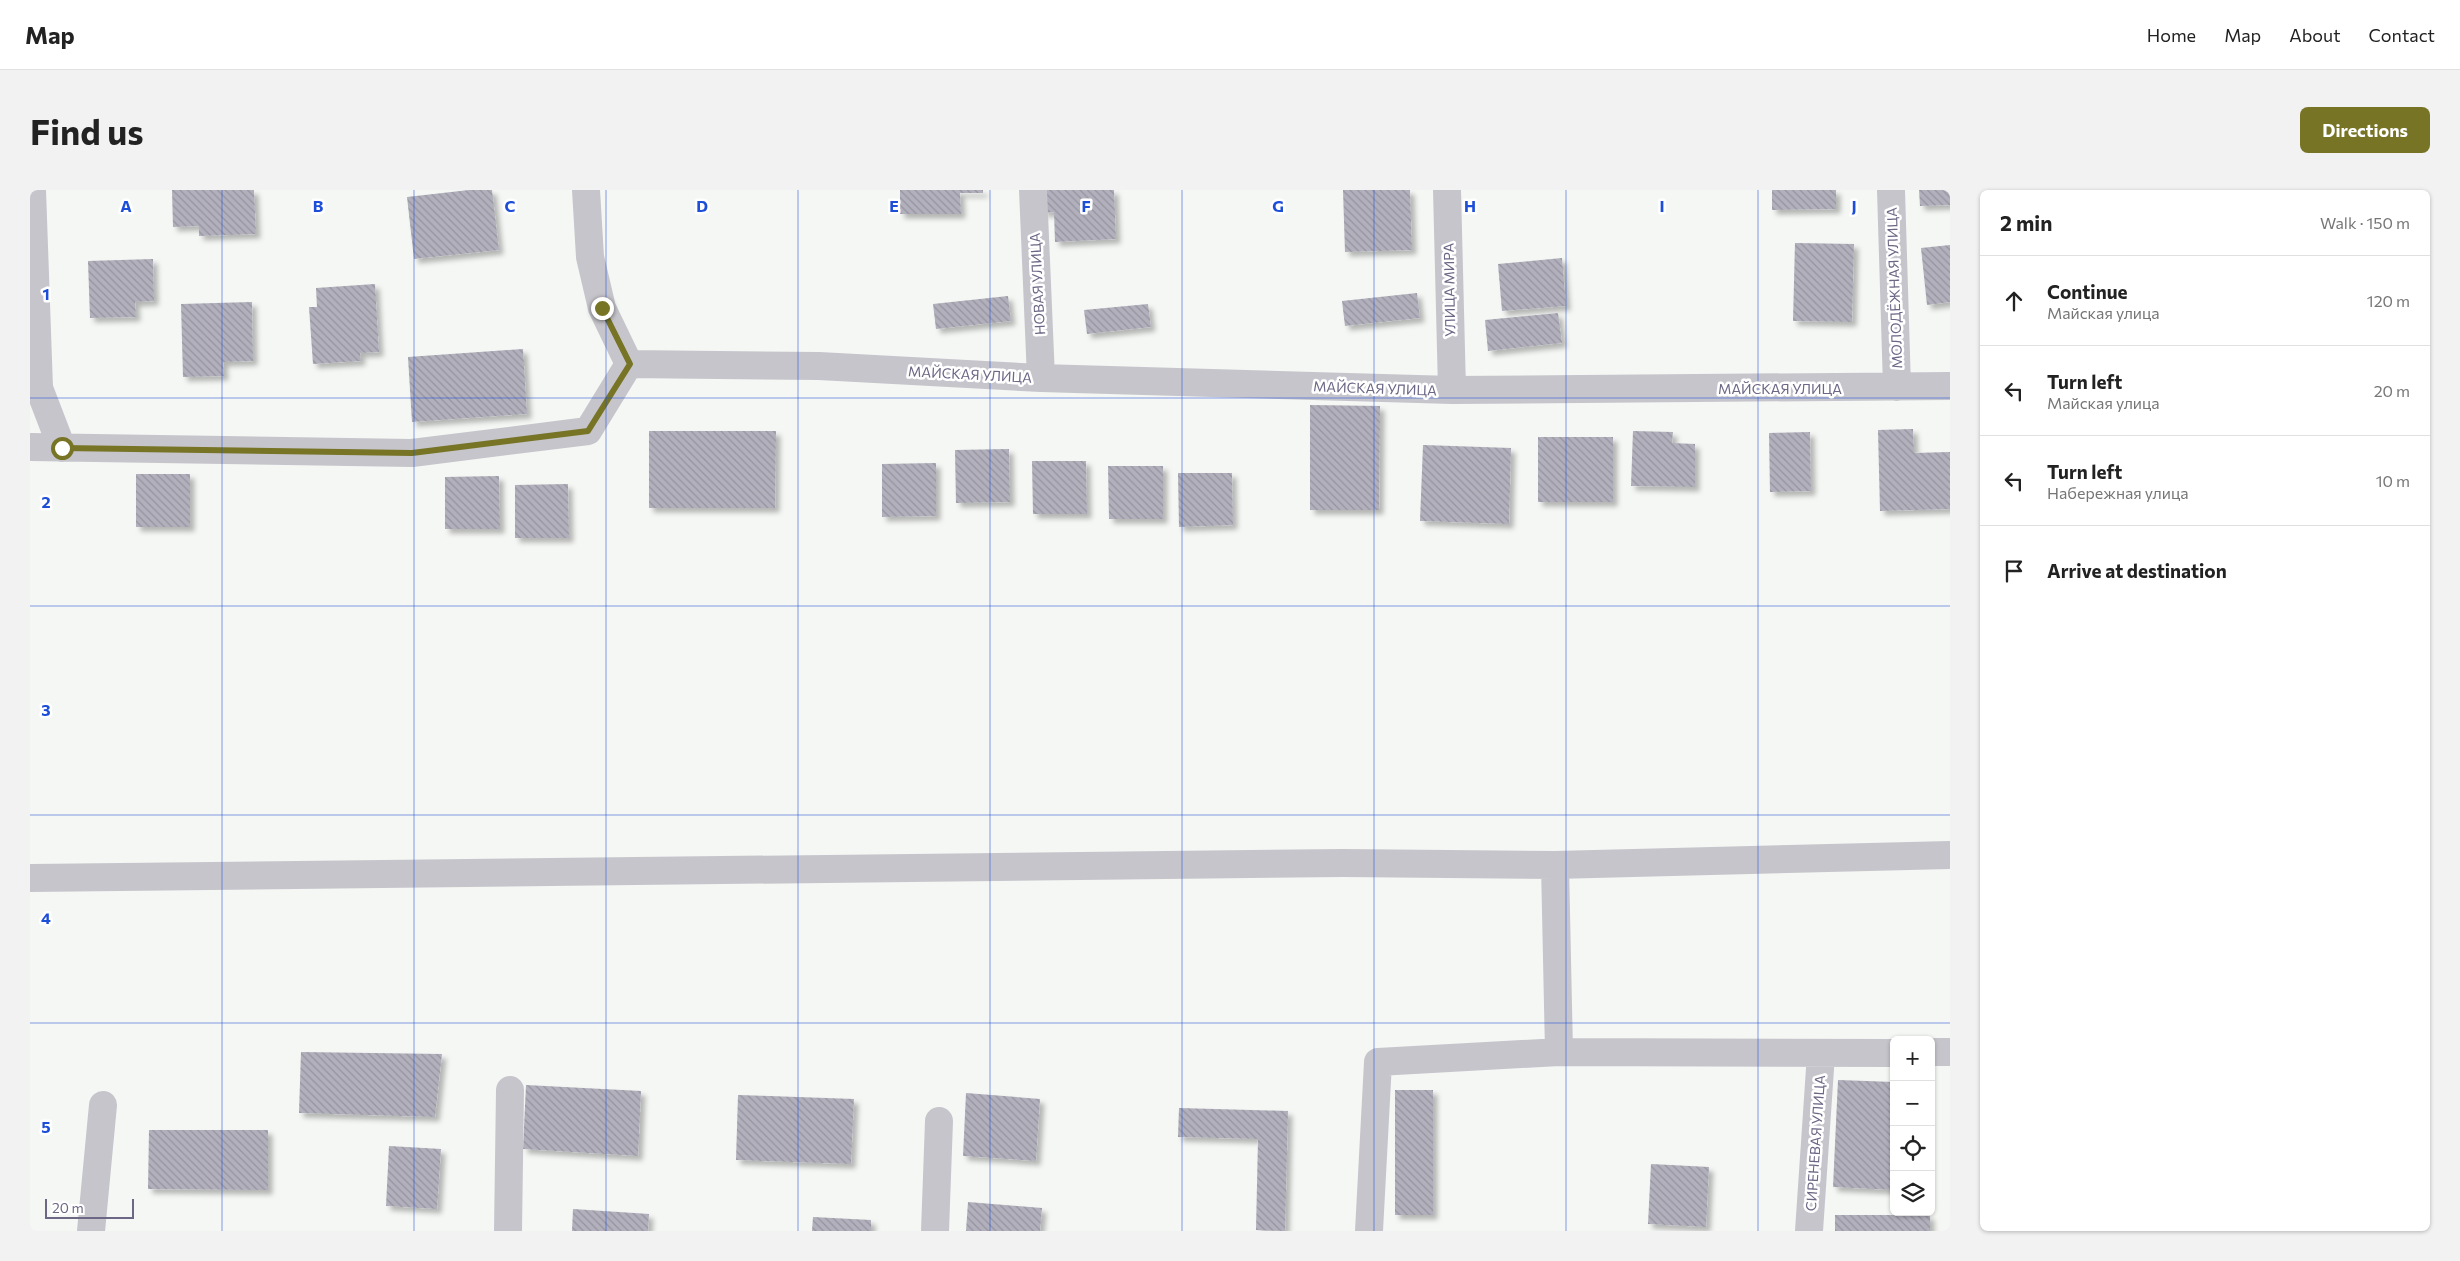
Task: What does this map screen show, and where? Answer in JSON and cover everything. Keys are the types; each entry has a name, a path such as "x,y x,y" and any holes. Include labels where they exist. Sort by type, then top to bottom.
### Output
{"street":[{"path":"32,190 39,388 62,448"},
{"path":"30,447 412,453 588,431 630,364 602,308 590,257 586,190"},
{"name":"НОВАЯ УЛИЦА","path":"1033,190 1041,378"},
{"name":"УЛИЦА МИРА","path":"1447,190 1452,390"},
{"name":"МОЛОДЁЖНАЯ УЛИЦА","path":"1891,190 1897,387"},
{"name":"МАЙСКАЯ УЛИЦА","path":"630,364 819,366 1041,378 1452,390 1950,386"},
{"path":"30,878 1343,863 1555,865 1950,856"},
{"path":"1555,865 1559,1052"},
{"path":"1369,1231 1378,1062 1559,1052 1890,1053"},
{"path":"1935,1052 1950,1052"},
{"name":"СИРЕНЕВАЯ УЛИЦА","path":"1809,1231 1820,1054"},
{"path":"508,1231 510,1090"},
{"path":"91,1231 103,1105"},
{"path":"935,1231 939,1121"}],"building":[{"path":"172,190 254,190 256,234 199,236 199,226 173,227"},
{"path":"469,190 492,190 499,250 414,259 407,197"},
{"path":"900,190 983,190 983,193 960,193 961,214 900,214"},
{"path":"1042,190 1114,190 1116,239 1055,242 1054,212 1043,213"},
{"path":"1343,190 1410,190 1412,250 1345,252"},
{"path":"1772,190 1836,190 1836,209 1772,210"},
{"path":"1919,190 1950,190 1950,205 1920,206"},
{"path":"1795,243 1854,244 1852,322 1793,321"},
{"path":"1950,245 1950,302 1927,305 1921,248"},
{"path":"1562,258 1566,306 1502,311 1498,264"},
{"path":"153,259 154,301 135,302 136,317 90,318 88,261"},
{"path":"375,284 379,352 360,353 361,361 313,364 309,307 317,307 316,288"},
{"path":"1417,293 1420,318 1345,326 1342,301"},
{"path":"1008,296 1011,321 936,329 933,304"},
{"path":"252,302 253,361 223,362 224,376 183,377 181,304"},
{"path":"1148,304 1151,327 1087,334 1084,310"},
{"path":"1558,313 1562,343 1488,351 1485,320"},
{"path":"523,349 527,414 412,422 408,357"},
{"path":"1310,405 1380,406 1379,510 1310,510"},
{"path":"1913,429 1914,453 1950,452 1950,509 1880,511 1878,430"},
{"path":"649,431 776,431 775,508 649,508"},
{"path":"1633,431 1673,432 1672,443 1695,444 1695,487 1631,486"},
{"path":"1810,432 1811,491 1770,492 1769,433"},
{"path":"1538,437 1613,437 1613,502 1538,502"},
{"path":"1423,445 1511,448 1509,524 1420,521"},
{"path":"1009,449 1010,502 956,503 955,450"},
{"path":"1032,461 1086,461 1087,514 1033,514"},
{"path":"936,463 936,516 882,517 882,464"},
{"path":"1108,466 1163,466 1163,519 1109,519"},
{"path":"1178,473 1232,473 1233,525 1179,527"},
{"path":"136,474 190,474 190,527 136,527"},
{"path":"499,476 500,529 445,529 445,477"},
{"path":"568,484 569,538 515,538 515,485"},
{"path":"301,1052 442,1054 435,1117 299,1113"},
{"path":"1838,1080 1890,1082 1890,1190 1833,1187"},
{"path":"526,1085 641,1091 638,1156 523,1149"},
{"path":"1395,1090 1433,1090 1433,1215 1395,1215"},
{"path":"966,1093 1040,1099 1036,1161 963,1156"},
{"path":"738,1095 854,1099 851,1164 736,1160"},
{"path":"1179,1108 1288,1111 1285,1231 1256,1230 1258,1139 1178,1137"},
{"path":"149,1130 268,1130 268,1190 148,1189"},
{"path":"389,1146 441,1149 437,1209 386,1206"},
{"path":"1651,1164 1709,1167 1706,1227 1648,1224"},
{"path":"968,1202 1042,1208 1040,1231 966,1231"},
{"path":"573,1209 649,1214 648,1231 572,1231"},
{"path":"1835,1215 1930,1216 1930,1231 1835,1231"},
{"path":"813,1217 871,1220 871,1231 812,1231"}],"route":[{"path":"62,448 412,453 588,431 630,364 602,308"}]}
